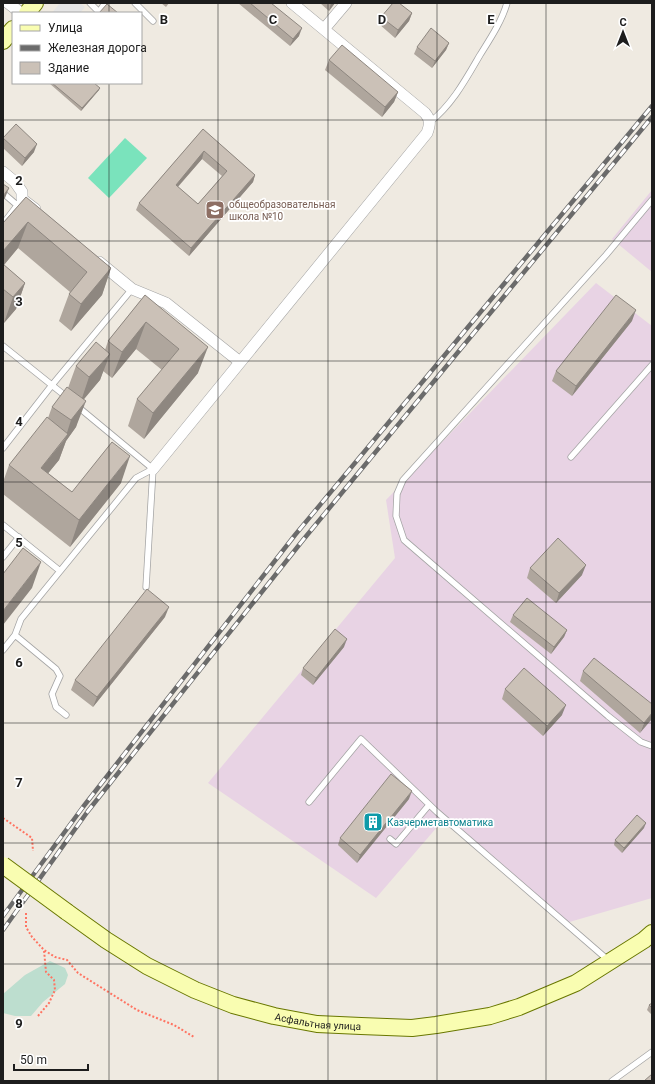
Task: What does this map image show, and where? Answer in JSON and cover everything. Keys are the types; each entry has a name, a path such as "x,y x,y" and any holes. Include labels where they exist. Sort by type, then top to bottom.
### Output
{"main road":[{"path":"28,12 35,3"},
{"path":"3,41 12,30"},
{"name":"Асфальтная улица","path":"3,865 106,940 147,966 194,990 233,1005 274,1016 317,1024 412,1028 436,1026 490,1016 519,1007 576,982 644,940 652,933"}],"street":[{"path":"8,3 20,12"},
{"path":"152,469 427,133 430,127 429,118 425,113 292,3"},
{"path":"324,29 346,3"},
{"path":"3,172 15,182 22,192 20,202 40,214"},
{"path":"89,254 132,289 166,303 240,362"}],"lane":[{"path":"90,3 98,12 105,3"},
{"path":"135,3 153,21"},
{"path":"430,122 448,105 466,80 498,24 508,3"},
{"path":"3,192 20,202 3,224"},
{"path":"652,200 600,261 403,480 397,494 396,516 404,540 608,716 642,742 652,746"},
{"path":"3,448 52,385 132,289"},
{"path":"3,346 152,469"},
{"path":"570,457 652,365"},
{"path":"3,650 15,635 20,619 136,478 152,469"},
{"path":"146,586 152,469"},
{"path":"3,525 60,571"},
{"path":"3,558 19,537"},
{"path":"15,635 56,669 60,676 52,694 56,707 66,715"},
{"path":"309,802 361,739 429,805 610,961"},
{"path":"390,839 396,844 429,805"},
{"path":"612,1081 652,1052"}],"path":[{"path":"3,818 32,838 34,851"},
{"path":"26,913 26,927 32,937 44,950 55,957 67,960 78,973 137,1010 174,1025 194,1037"},
{"path":"38,1016 49,1002 55,990 54,980 46,972 44,950"}],"shaded area":[{"path":"60,3 80,3 85,7 81,12 53,12"},
{"path":"652,190 652,272 612,239"},
{"path":"596,283 652,326 652,898 566,923 444,819 376,898 208,783 395,558 386,500"}],"green space":[{"path":"125,138 147,158 109,198 88,178"},
{"path":"50,961 65,968 68,975 65,984 43,1002 31,1016 15,1016 3,1013 3,994 25,975"}],"building":[{"path":"250,3 271,3 302,28 293,39"},
{"path":"393,3 399,3 412,13 398,30 381,17"},
{"path":"107,4 117,12 100,12"},
{"path":"431,28 449,43 435,61 417,47"},
{"path":"342,45 398,92 385,107 329,60"},
{"path":"53,84 95,84 100,88 82,108"},
{"path":"16,124 37,144 25,158 3,138"},
{"path":"203,129 255,175 191,248 139,203","holes":["204,151 227,171 198,204 176,185"]},
{"path":"3,184 9,188 3,196"},
{"path":"26,197 111,268 81,304 69,294 87,272 28,222 3,251 3,223"},
{"path":"3,264 25,283 13,297 3,289"},
{"path":"145,295 208,347 153,413 137,399 179,349 146,322 122,352 108,341"},
{"path":"616,295 636,310 576,386 556,371"},
{"path":"96,342 110,354 89,377 76,366"},
{"path":"67,387 86,401 71,420 52,407"},
{"path":"47,417 68,434 41,468 72,492 112,442 130,456 79,520 9,465"},
{"path":"558,538 586,565 559,593 530,568"},
{"path":"23,548 41,562 3,611 3,574"},
{"path":"147,589 169,607 97,697 75,680"},
{"path":"527,598 567,630 554,647 513,615"},
{"path":"335,629 347,639 316,678 303,668"},
{"path":"594,658 652,704 652,713 644,723 583,671"},
{"path":"524,668 566,705 547,726 505,689"},
{"name":"Казчерметавтоматика","path":"391,774 412,791 360,855 340,838"},
{"path":"637,815 646,823 624,848 615,840"},
{"path":"652,1074 652,1081 644,1081"}],"railway":[{"path":"3,916 83,807 295,535 652,106"},
{"path":"3,930 88,811 303,540 652,117"}],"place":[{"name":"общеобразовательная школа №10","path":"215,210"},
{"name":"Казчерметавтоматика","path":"373,822"}]}
